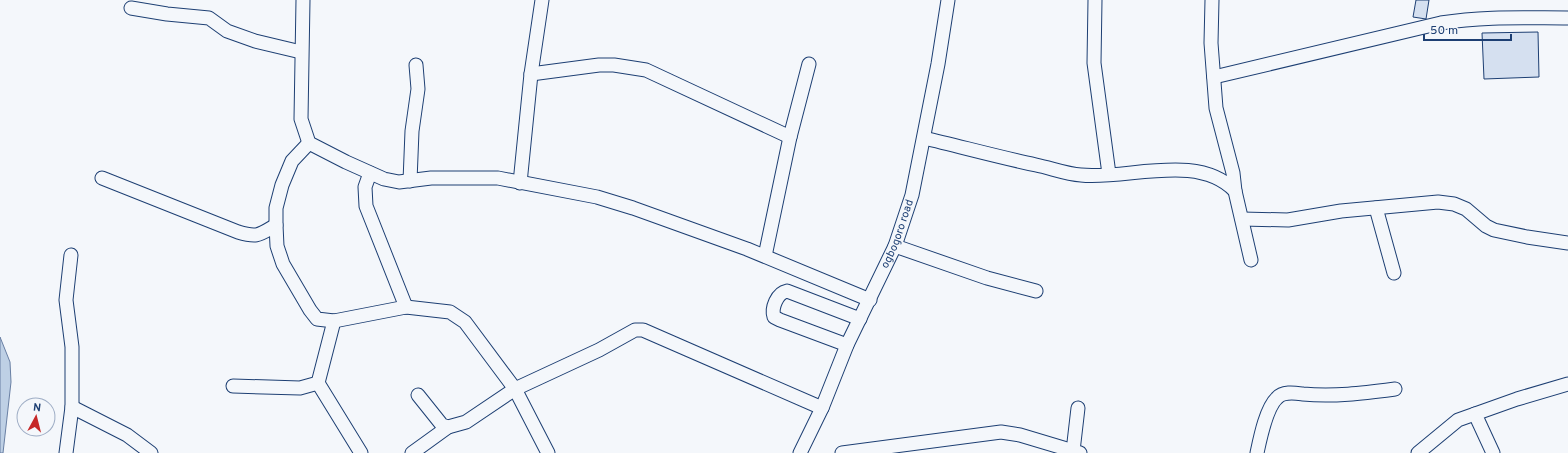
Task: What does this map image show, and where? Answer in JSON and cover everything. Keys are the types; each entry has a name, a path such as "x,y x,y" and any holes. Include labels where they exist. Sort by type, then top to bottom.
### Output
{"street":[{"path":"303,0 301,119 309,142 346,162 384,179 399,182 431,178 498,178 597,198 633,208 764,256 870,300"},
{"path":"520,183 531,74 542,0"},
{"name":"ogbogoro road","path":"800,453 822,408 847,345 895,246 912,195 924,138 948,0"},
{"path":"1095,0 1094,62 1109,174"},
{"path":"1212,0 1211,43 1216,108 1233,173 1235,191 1251,260"},
{"path":"131,8 167,14 209,18 227,32 255,41 301,52"},
{"path":"1214,77 1441,23 1487,18 1568,18"},
{"path":"764,256 790,138 809,64"},
{"path":"410,181 412,131 418,89 416,65"},
{"path":"531,74 599,65 614,65 646,70 790,138"},
{"path":"924,138 1081,175 1155,170 1187,171 1216,176 1235,191"},
{"path":"309,142 292,161 282,185 276,208 276,225 277,246 283,264 310,310 317,319 334,321 406,307 450,312 465,322 515,389 548,453"},
{"path":"370,173 365,187 366,206 406,307"},
{"path":"102,178 238,232 252,236 262,234 276,225"},
{"path":"1242,219 1288,220 1341,211 1438,202 1454,204 1466,209 1486,226 1494,230 1568,243"},
{"path":"1376,208 1394,273"},
{"path":"895,246 987,278 1036,291"},
{"path":"66,453 72,407 72,348 66,300 71,255"},
{"path":"847,345 774,317 774,307 780,295 787,291 860,319"},
{"path":"334,321 318,382 361,453"},
{"path":"412,453 448,427 466,422 515,389 599,350 635,330 643,330 822,408"},
{"path":"233,386 300,388 318,382"},
{"path":"1418,453 1458,420 1517,399 1568,384"},
{"path":"1257,453 1262,430 1271,406 1277,398 1284,394 1293,393 1328,396 1395,389"},
{"path":"418,395 442,425 448,427"},
{"path":"72,407 127,435 151,453"},
{"path":"842,453 1001,432 1020,435 1078,452 1078,408"},
{"path":"1476,414 1493,453"}],"water":[{"path":"0,337 10,362 11,382 3,453 0,453"}],"building":[{"path":"1416,0 1429,0 1426,19 1413,17"},
{"path":"1538,32 1539,77 1484,79 1482,33"}]}
